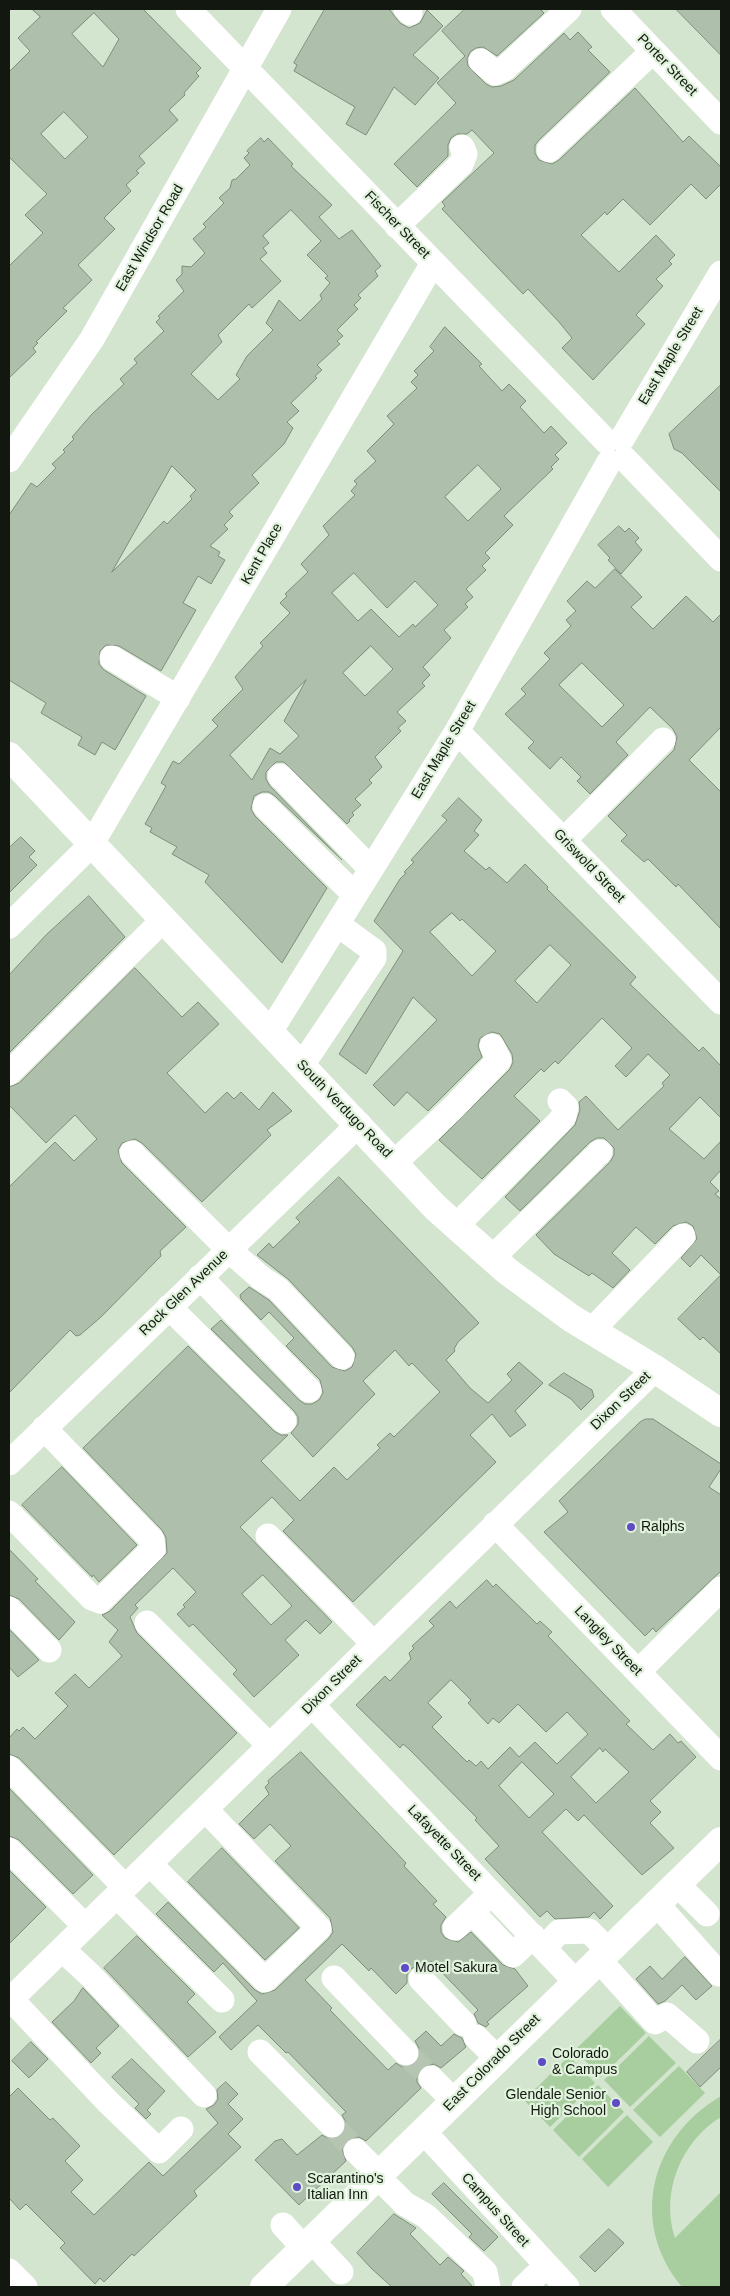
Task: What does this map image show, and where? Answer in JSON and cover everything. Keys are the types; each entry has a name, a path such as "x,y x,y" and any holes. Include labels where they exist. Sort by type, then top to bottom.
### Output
{"main road":[{"name":"South Verdugo Road","path":"9,756 91,845 456,1226 492,1258 571,1318 655,1369 721,1413"},
{"name":"East Colorado Street","path":"270,2285 308,2244 602,1954 721,1841"}],"street":[{"name":"Fischer Street","path":"188,9 721,559"},
{"name":"East Windsor Road","path":"9,460 92,339 279,9"},
{"path":"481,61 495,73 504,69 569,9"},
{"name":"Porter Street","path":"613,9 721,122"},
{"path":"549,150 653,51"},
{"path":"397,226 461,164 464,154 462,147"},
{"name":"Kent Place","path":"91,845 433,263"},
{"name":"East Maple Street","path":"270,1032 457,731 616,450 721,273"},
{"path":"112,658 178,698"},
{"name":"Griswold Street","path":"457,731 721,1002"},
{"path":"564,840 663,740"},
{"path":"280,776 371,869"},
{"path":"265,806 354,896"},
{"path":"9,926 91,845"},
{"path":"9,1073 163,920"},
{"path":"302,1065 374,958 374,951 337,924"},
{"path":"394,1162 453,1108 499,1060 492,1046"},
{"path":"456,1226 564,1116 566,1107 560,1101"},
{"name":"Rock Glen Avenue","path":"9,1462 359,1124"},
{"path":"132,1152 229,1250 260,1278 278,1289 342,1356"},
{"path":"492,1258 600,1152"},
{"path":"592,1330 683,1236"},
{"path":"200,1277 309,1390"},
{"path":"169,1307 284,1421"},
{"name":"Dixon Street","path":"10,1999 655,1369"},
{"path":"9,1513 92,1598 100,1601 153,1549 152,1540 44,1428"},
{"name":"Langley Street","path":"495,1524 721,1758"},
{"path":"268,1536 374,1644"},
{"path":"638,1672 721,1590"},
{"path":"9,1609 49,1650"},
{"path":"153,1617 275,1741"},
{"name":"Lafayette Street","path":"312,1705 575,1981"},
{"path":"9,1768 222,2000"},
{"path":"150,1864 265,1980 319,1928 205,1809"},
{"path":"9,1850 86,1926"},
{"path":"676,1883 706,1914"},
{"path":"492,1893 463,1920 513,1955 559,1932 589,1931 602,1954 655,2022 667,2014 696,2041"},
{"path":"656,1903 719,1974"},
{"path":"62,1950 91,1976 204,2095"},
{"path":"334,1978 406,2053"},
{"path":"421,1979 497,2058"},
{"path":"10,1999 108,2102 159,2151 181,2129"},
{"path":"260,2052 332,2125"},
{"path":"431,2078 454,2101"},
{"name":"Campus Street","path":"424,2131 567,2287"},
{"path":"356,2151 405,2204 426,2216 485,2272 488,2287"},
{"path":"282,2225 308,2244 340,2272"},
{"path":"524,2287 546,2266"}],"green space":[{"path":"620,2006 646,2033 601,2077 575,2050"},
{"path":"649,2036 676,2063 630,2107 604,2080"},
{"path":"569,2056 595,2083 550,2127 524,2100"},
{"path":"679,2066 705,2093 660,2137 633,2110"},
{"path":"598,2085 624,2112 579,2157 553,2130"},
{"path":"721,2096 721,2117 707,2127 685,2154 672,2186 670,2203 671,2221 675,2238 721,2192 721,2287 682,2287 665,2262 655,2236 652,2209 655,2182 664,2157 678,2134 697,2113"},
{"path":"627,2115 653,2142 608,2187 582,2159"}],"building":[{"path":"32,9 143,9 201,68 196,73 199,76 184,93 185,95 169,110 178,120 139,156 145,163 136,171 139,173 126,185 131,191 104,218 115,229 78,265 92,280 63,308 67,311 36,342 38,343 33,348 36,352 9,378 9,266 43,233 25,215 47,194 9,157 9,72 30,51 18,38 40,17","holes":["94,13 119,39 103,67 72,34","64,112 88,137 65,159 41,134"]},
{"path":"325,9 389,9 400,23 409,28 420,23 427,10 443,26 413,55 439,78 415,105 394,87 366,135 346,124 355,107 294,71 297,65 294,63"},
{"path":"465,9 540,9 544,13 497,56 483,47 476,48 470,52 467,59 468,66 486,84 492,87 501,86 514,80 564,33 570,40 578,32 592,47 588,50 610,72 539,140 535,145 535,153 539,160 552,164 559,160 635,88 683,142 689,136 721,167 721,184 706,199 691,184 650,225 623,199 607,215 605,212 581,235 619,272 656,235 675,255 669,261 672,264 656,279 663,286 636,315 645,324 593,380 562,348 572,338 559,322 528,289 523,294 442,209 445,206 442,202 494,153 472,130 467,134 457,134 451,138 448,145 448,156 417,187 394,164 456,103 437,83 465,56 442,31"},
{"path":"676,9 721,9 721,55"},
{"path":"261,138 264,142 268,138 293,164 291,166 332,205 319,217 339,239 352,230 381,266 375,271 378,276 358,295 361,298 354,305 358,309 337,330 343,336 337,341 340,344 317,365 322,370 315,376 317,378 291,403 299,411 287,422 293,428 284,444 252,475 259,483 229,512 233,516 224,525 228,529 210,546 220,552 218,556 225,560 211,584 198,576 183,603 196,610 161,671 119,646 106,645 100,651 99,664 104,670 146,696 115,750 102,742 95,755 78,745 82,737 41,713 46,703 9,680 9,515 31,483 37,487 56,468 52,464 65,452 63,450 74,439 72,437 92,414 124,384 120,379 137,363 134,359 164,331 156,322 160,318 158,316 184,291 176,280 182,274 182,266 191,267 205,253 193,239 206,227 203,224 224,203 219,198 230,188 232,180 236,179 250,165 244,158 249,153 247,151","holes":["291,210 321,241 307,255 328,276 325,278 330,283 320,295 322,299 300,321 279,300 266,323 273,330 247,356 236,375 240,379 218,400 191,374 222,342 218,335 249,304 252,308 281,281 260,259 267,253 263,248 269,243 263,236","172,466 196,490 190,496 192,499 167,524 164,521 112,572"]},
{"path":"445,327 482,364 479,366 502,391 509,384 526,401 520,407 544,433 551,426 567,443 555,455 559,459 551,467 553,469 504,516 513,525 485,553 490,558 482,566 486,570 466,589 473,597 465,604 468,607 444,630 451,638 423,667 430,675 422,683 425,686 397,712 406,721 398,728 401,731 375,757 382,767 369,780 372,783 355,799 361,805 352,813 354,815 350,821 347,824 284,762 276,762 266,772 266,779 270,786 342,860 275,796 269,792 262,792 254,796 251,809 255,816 327,888 282,963 205,882 209,875 172,854 177,847 150,832 152,828 145,824 166,786 161,783 173,761 179,764 218,726 212,720 243,689 235,677 263,646 260,643 290,613 280,603 287,596 285,594 308,572 301,564 329,535 323,526 355,495 351,491 357,484 354,481 376,461 367,451 394,424 387,416 417,388 411,382 418,375 414,371 434,351 430,347","holes":["478,465 501,489 468,521 445,497","354,573 387,608 415,581 438,605 415,627 413,624 399,637 371,609 358,621 332,593","371,646 393,669 365,696 343,673","306,680 284,721 299,736 280,754 270,748 252,780 230,755"]},
{"path":"721,385 721,492 682,453 674,449 669,434"},
{"path":"619,526 625,532 629,528 639,538 635,542 642,550 621,574 598,545"},
{"path":"615,569 642,597 631,607 653,629 686,596 713,622 721,614 721,727 689,760 721,792 721,929 678,884 676,887 648,859 644,862 621,841 627,835 608,816 674,750 677,737 673,729 650,707 616,742 628,755 590,794 577,781 581,777 561,757 550,769 528,748 534,742 505,714 526,694 521,689 550,659 544,653 571,626 566,620 576,611 567,601 587,581 595,588","holes":["582,663 624,705 602,727 559,685"]},
{"path":"459,798 482,820 474,831 479,835 464,851 486,870 489,867 507,883 525,864 548,887 547,889 636,977 630,984 699,1051 703,1047 721,1066 721,1118 700,1097 669,1129 704,1159 721,1141 721,1170 710,1182 719,1191 715,1194 721,1199 721,1275 701,1255 690,1267 681,1258 697,1239 693,1226 686,1222 673,1226 655,1244 636,1227 612,1253 630,1270 613,1288 592,1273 589,1276 554,1254 536,1235 610,1162 614,1155 614,1148 604,1138 597,1138 590,1142 520,1211 505,1197 575,1125 580,1110 579,1102 586,1096 618,1130 664,1086 662,1083 670,1075 648,1054 626,1077 615,1066 632,1048 602,1018 558,1064 555,1061 544,1072 541,1069 514,1096 540,1121 482,1179 439,1140 510,1069 513,1062 512,1054 500,1034 492,1032 480,1038 478,1046 482,1057 428,1111 407,1092 394,1106 373,1085 437,1020 413,997 366,1074 339,1054 403,951 374,921 400,879 406,873 404,872 414,862 411,860 447,820 442,816","holes":["452,913 460,921 462,919 496,951 472,976 430,932","550,945 571,965 537,1003 515,981"]},
{"path":"21,837 35,851 29,857 37,865 9,893 9,848"},
{"path":"89,896 125,937 9,1053 9,975 46,935"},
{"path":"135,968 182,1017 198,1002 219,1024 167,1073 205,1113 227,1092 234,1099 241,1092 259,1110 273,1092 292,1111 267,1130 271,1135 202,1202 142,1143 135,1139 122,1143 118,1150 122,1163 186,1227 160,1251 161,1256 101,1317 80,1335 76,1336 70,1330 9,1393 9,1187 55,1142 74,1161 97,1139 75,1115 46,1143 9,1105 9,1087 19,1083"},
{"path":"339,1177 479,1323 458,1342 454,1349 455,1351 446,1360 470,1388 488,1403 512,1380 507,1374 519,1362 543,1383 515,1411 526,1425 510,1437 492,1414 470,1435 496,1462 353,1602 283,1531 294,1520 272,1497 240,1527 332,1622 320,1634 306,1620 285,1640 299,1655 254,1697 233,1674 237,1670 193,1624 189,1627 177,1614 196,1592 173,1568 135,1605 138,1608 130,1617 137,1633 237,1733 114,1855 19,1758 9,1754 9,1738 17,1729 19,1731 23,1727 35,1739 68,1706 55,1693 75,1674 89,1688 122,1656 109,1642 118,1630 102,1615 110,1611 167,1553 166,1538 162,1530 83,1448 188,1346 274,1431 281,1435 288,1435 261,1461 300,1501 334,1467 347,1480 380,1448 377,1445 390,1433 394,1437 440,1392 412,1363 409,1366 395,1350 363,1381 375,1394 313,1457 291,1433 298,1424 298,1417 294,1411 211,1329 221,1320 299,1400 305,1404 312,1404 319,1400 323,1393 320,1380 286,1346 294,1338 269,1312 261,1320 241,1299 240,1295 249,1287 269,1300 332,1367 345,1371 352,1367 356,1354 352,1347 288,1279 257,1255 269,1243 273,1248 300,1222 296,1218","holes":["263,1575 292,1606 271,1625 242,1594"]},
{"path":"721,1275 721,1354 703,1337 700,1340 678,1319"},
{"path":"564,1373 592,1390 594,1397 581,1410 571,1399 549,1385"},
{"name":"Ralphs","path":"646,1419 653,1419 721,1464 721,1469 709,1487 721,1495 721,1571 656,1632 653,1628 645,1636 544,1532 568,1512 559,1501 640,1422"},
{"path":"62,1467 137,1545 99,1582 22,1505"},
{"path":"9,1549 38,1579 35,1581 75,1622 59,1640 19,1599 9,1595"},
{"path":"487,1580 493,1587 496,1584 537,1624 540,1621 552,1632 548,1636 630,1721 626,1724 653,1750 670,1734 678,1743 681,1741 696,1757 650,1801 661,1812 650,1823 674,1848 642,1875 584,1815 578,1821 566,1809 542,1832 613,1906 600,1919 594,1912 589,1917 555,1919 547,1911 540,1917 485,1859 499,1846 475,1820 477,1818 409,1749 403,1744 400,1748 356,1705 385,1676 390,1681 411,1659 409,1653 414,1648 412,1646 434,1626 429,1621 450,1601 456,1608","holes":["451,1680 471,1700 468,1703 488,1724 493,1718 499,1723 518,1704 546,1732 567,1712 588,1734 557,1764 535,1742 519,1757 510,1747 488,1769 481,1761 476,1766 469,1760 467,1762 432,1727 442,1717 428,1703","600,1748 603,1752 605,1749 629,1772 596,1803 571,1777","522,1762 554,1794 529,1818 499,1786"]},
{"path":"9,1629 39,1660 18,1677 9,1667"},
{"path":"301,1752 406,1863 404,1866 437,1901 433,1904 446,1917 441,1925 441,1932 445,1938 458,1942 471,1932 503,1965 515,1969 528,1986 487,2022 489,2024 486,2027 478,2023 474,2014 478,2010 431,1961 426,1965 418,1965 411,1969 407,1975 407,1983 396,1994 371,1968 369,1971 342,1944 305,1980 332,2008 330,2010 388,2070 396,2063 402,2067 409,2067 416,2063 420,2050 415,2041 426,2031 441,2046 454,2034 462,2038 466,2047 441,2068 434,2064 421,2068 417,2075 417,2082 421,2088 366,2141 359,2137 346,2141 342,2148 346,2161 299,2205 255,2160 275,2141 282,2139 297,2155 322,2135 329,2139 336,2139 346,2129 346,2122 342,2115 346,2112 288,2052 286,2053 258,2025 231,2050 219,2037 257,2001 223,1963 214,1972 156,1914 168,1902 255,1990 262,1994 275,1990 329,1938 333,1932 330,1918 275,1861 291,1846 270,1824 254,1839 239,1824 269,1794 265,1787 269,1783 268,1781"},
{"path":"9,1788 93,1875 73,1894 19,1840 9,1836"},
{"path":"222,1848 299,1928 265,1960 188,1882"},
{"path":"9,1870 46,1907 9,1944"},
{"path":"137,1936 195,1994 187,2002 216,2032 188,2057 104,1968"},
{"path":"685,1957 712,1986 696,2000 682,1985 665,2001 658,2004 636,1979 650,1966 662,1979"},
{"path":"83,1988 119,2026 96,2048 101,2053 91,2063 52,2022 74,2001"},
{"path":"721,2039 721,2067 700,2087 687,2072"},
{"path":"31,2042 48,2059 29,2078 12,2061"},
{"path":"132,2059 165,2091 147,2110 151,2114 146,2119 135,2108 139,2104 112,2077"},
{"path":"226,2082 238,2094 228,2104 243,2119 228,2134 241,2147 194,2191 197,2196 134,2256 132,2254 104,2282 100,2278 95,2284 60,2248 65,2243 26,2204 20,2210 9,2198 9,2097 18,2088 50,2120 53,2118 80,2146 65,2161 83,2180 71,2192 94,2215 149,2162 163,2176 218,2123 206,2109 214,2105 218,2099 217,2090"},
{"path":"444,2183 498,2237 484,2251 469,2237 472,2234 432,2194"},
{"path":"394,2214 416,2228 410,2234 440,2265 448,2257 464,2271 461,2274 473,2287 392,2287 372,2269 357,2253"},
{"path":"609,2229 624,2243 595,2272 580,2257"}],"tunnel":[{"path":"406,2053 431,2078"},
{"path":"332,2125 356,2151"}],"place":[{"name":"Ralphs","path":"631,1527"},
{"name":"Motel Sakura","path":"405,1968"},
{"name":"Colorado & Campus","path":"542,2062"},
{"name":"Glendale Senior High School","path":"616,2103"},
{"name":"Scarantino's Italian Inn","path":"297,2187"}]}
